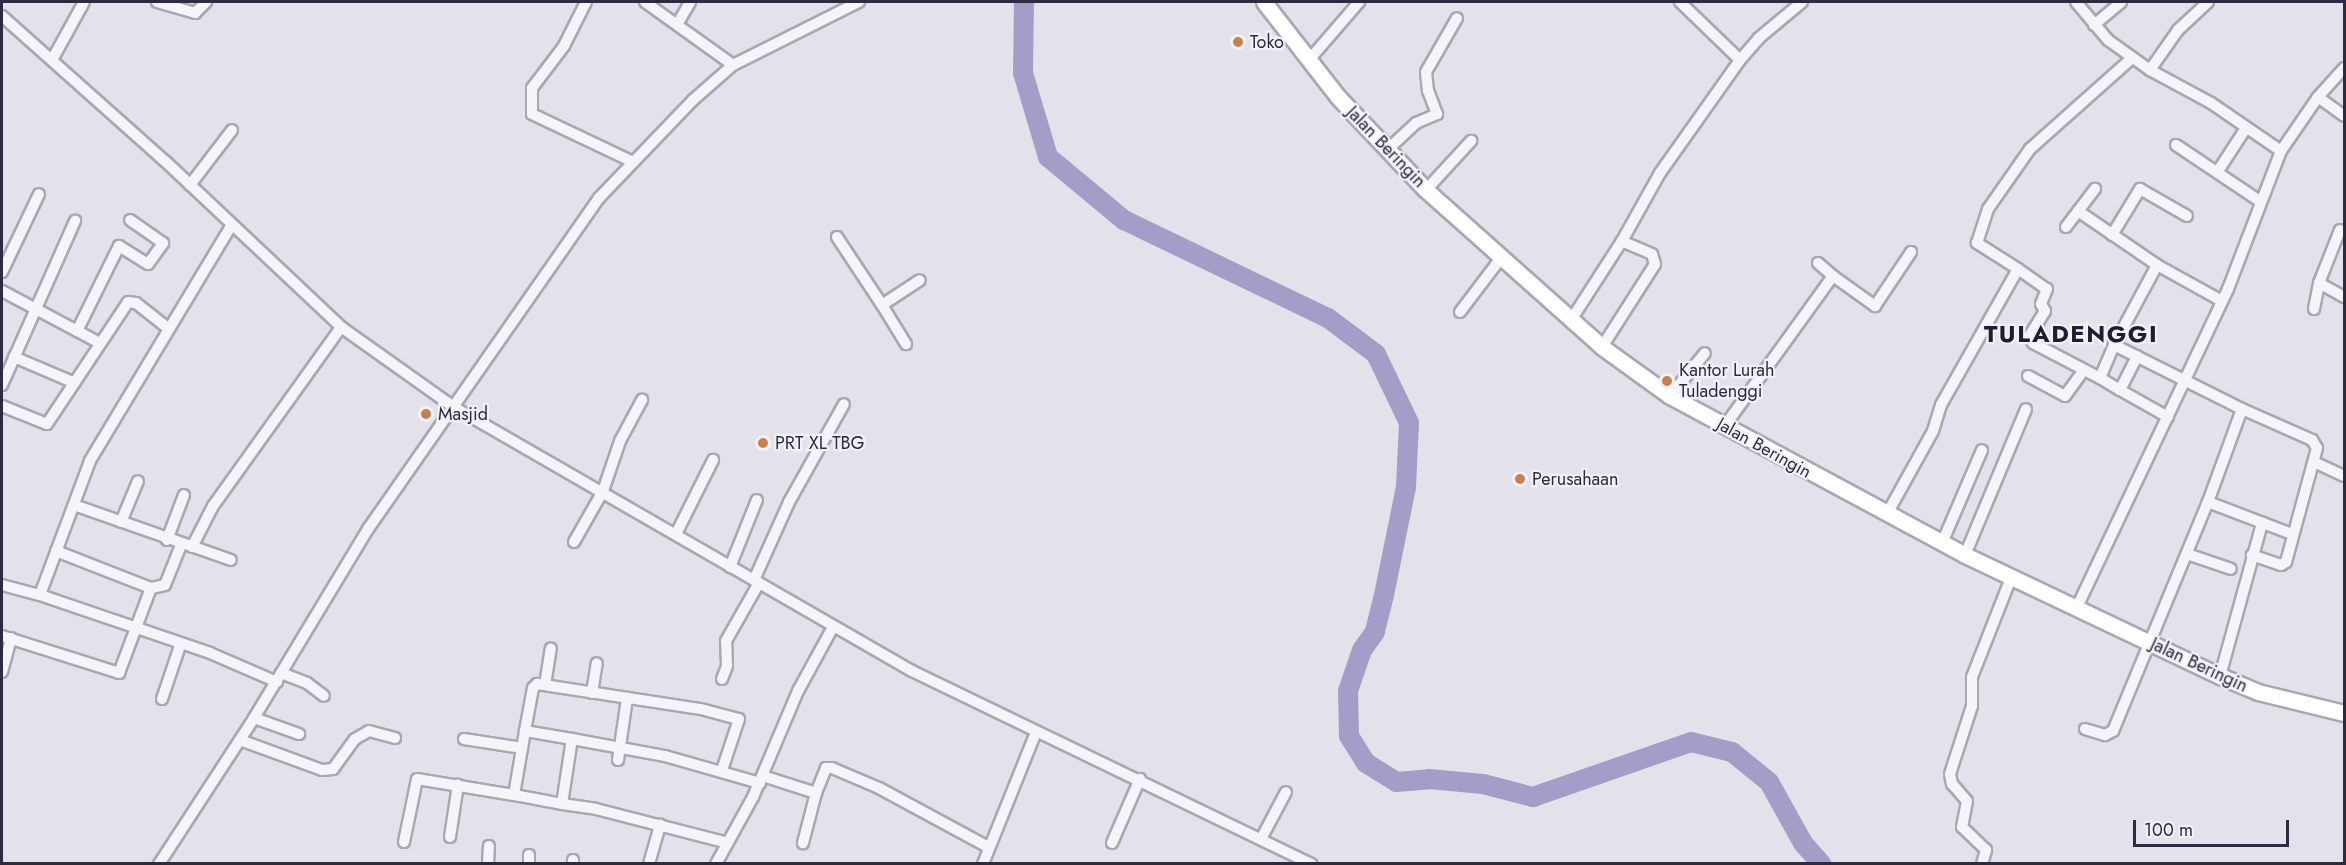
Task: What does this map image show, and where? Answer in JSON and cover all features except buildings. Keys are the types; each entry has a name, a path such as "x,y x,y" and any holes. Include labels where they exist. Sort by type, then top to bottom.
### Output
{"street":[{"path":"52,60 84,2"},
{"path":"157,2 195,13 206,2"},
{"path":"586,2 564,46 532,88 532,114 633,162"},
{"path":"645,2 678,23 733,65"},
{"path":"678,23 690,2"},
{"path":"159,864 240,741 368,529 560,250 633,162 733,65 859,2"},
{"name":"Jalan Beringin","path":"1264,2 1309,60 1386,151 1426,190 1602,347 1670,396 1887,514 2011,578 2258,692 2344,713"},
{"path":"1309,60 1359,2"},
{"path":"1680,2 1740,60"},
{"path":"1571,320 1622,241 1681,139 1759,38 1802,2"},
{"path":"2076,2 2094,25 2132,58 2281,151"},
{"path":"2094,25 2121,2"},
{"path":"2151,70 2178,30 2208,2"},
{"path":"2,18 52,60 190,185 341,327 452,406 603,491 833,627 970,702 1140,779 1312,864"},
{"path":"1386,151 1416,123 1437,114 1428,91 1426,72 1457,18"},
{"path":"2132,58 2030,149 1988,209 1977,243 2047,289 2041,304 2045,311 2029,337 2030,341 2168,417"},
{"path":"2077,607 2222,301 2281,151 2318,97 2344,68"},
{"path":"2318,97 2344,116"},
{"path":"2218,171 2246,128"},
{"path":"190,185 232,130"},
{"path":"1426,190 1471,141"},
{"path":"2176,145 2261,202"},
{"path":"2066,227 2095,189"},
{"path":"2112,235 2139,189 2187,216"},
{"path":"2,272 39,194"},
{"path":"2078,211 2157,265 2222,301"},
{"path":"77,331 119,246 148,264 163,243 130,220"},
{"path":"2,385 75,221"},
{"path":"40,595 90,461 231,226"},
{"path":"2314,309 2319,283 2343,228"},
{"path":"837,237 906,344"},
{"path":"1602,347 1655,264 1652,254 1622,241"},
{"path":"1818,263 1875,306 1911,252"},
{"path":"1460,312 1501,258"},
{"path":"2100,378 2114,345 2157,265"},
{"path":"1887,514 1933,431 1941,405 2018,269"},
{"path":"1724,427 1833,276"},
{"path":"882,305 920,280"},
{"path":"2319,283 2344,297"},
{"path":"2,291 100,343"},
{"path":"2,406 47,424 128,302 136,303 169,329"},
{"path":"56,551 151,588 165,585 213,506 341,327"},
{"path":"2114,345 2242,409 2314,441 2317,448 2314,462 2284,564 2252,555"},
{"path":"1670,396 1705,353"},
{"path":"2120,390 2137,356"},
{"path":"14,357 75,383"},
{"path":"2028,376 2065,396 2083,371"},
{"path":"574,542 603,491 620,441 642,400"},
{"path":"722,679 727,666 726,641 756,581 789,502 844,404"},
{"path":"1965,555 2026,409"},
{"path":"2085,729 2105,735 2113,731 2147,641 2187,554 2242,409"},
{"path":"1942,543 1982,450"},
{"path":"676,534 713,460"},
{"path":"2314,462 2344,476"},
{"path":"121,522 138,481"},
{"path":"167,540 184,495"},
{"path":"730,567 757,501"},
{"path":"2208,501 2292,534"},
{"path":"74,505 167,540 231,560"},
{"path":"2220,676 2262,523"},
{"path":"2187,554 2231,569"},
{"path":"1982,864 1986,850 1962,827 1967,801 1952,784 1950,774 1972,706 1972,677 2011,578"},
{"path":"2,585 40,595 279,677 307,683 324,696"},
{"path":"2,672 6,637 116,673 121,672 151,588"},
{"path":"716,864 728,843 755,779 798,691 833,627"},
{"path":"162,699 182,643"},
{"path":"545,685 551,648"},
{"path":"592,693 597,663"},
{"path":"514,795 532,688 545,685 739,719 722,770"},
{"path":"618,760 627,698"},
{"path":"254,718 299,734"},
{"path":"240,741 322,770 333,769 355,739 369,731 395,738"},
{"path":"525,731 620,747 816,793"},
{"path":"983,864 1036,732"},
{"path":"464,738 522,748"},
{"path":"562,804 572,740"},
{"path":"803,843 816,793 826,768 832,768 879,788 988,847"},
{"path":"404,842 417,779 562,804 660,825 728,843"},
{"path":"1112,843 1140,779"},
{"path":"450,837 458,785"},
{"path":"1261,839 1286,792"},
{"path":"649,864 660,825"},
{"path":"488,864 489,846"}],"waterway":[{"path":"1024,2 1023,73 1048,157 1124,220 1328,318 1376,354 1409,423 1406,487 1384,595 1375,632 1362,650 1348,691 1349,736 1366,763 1397,782 1429,779 1483,784 1533,797 1691,742 1732,752 1769,782 1803,843 1821,864"}],"place":[{"name":"Toko","path":"1238,42"},
{"name":"Kantor Lurah Tuladenggi","path":"1667,381"},
{"name":"Masjid","path":"426,414"},
{"name":"PRT XL TBG","path":"763,443"},
{"name":"Perusahaan","path":"1520,479"}],"district":[{"name":"TULADENGGI","path":"2071,334"}]}
